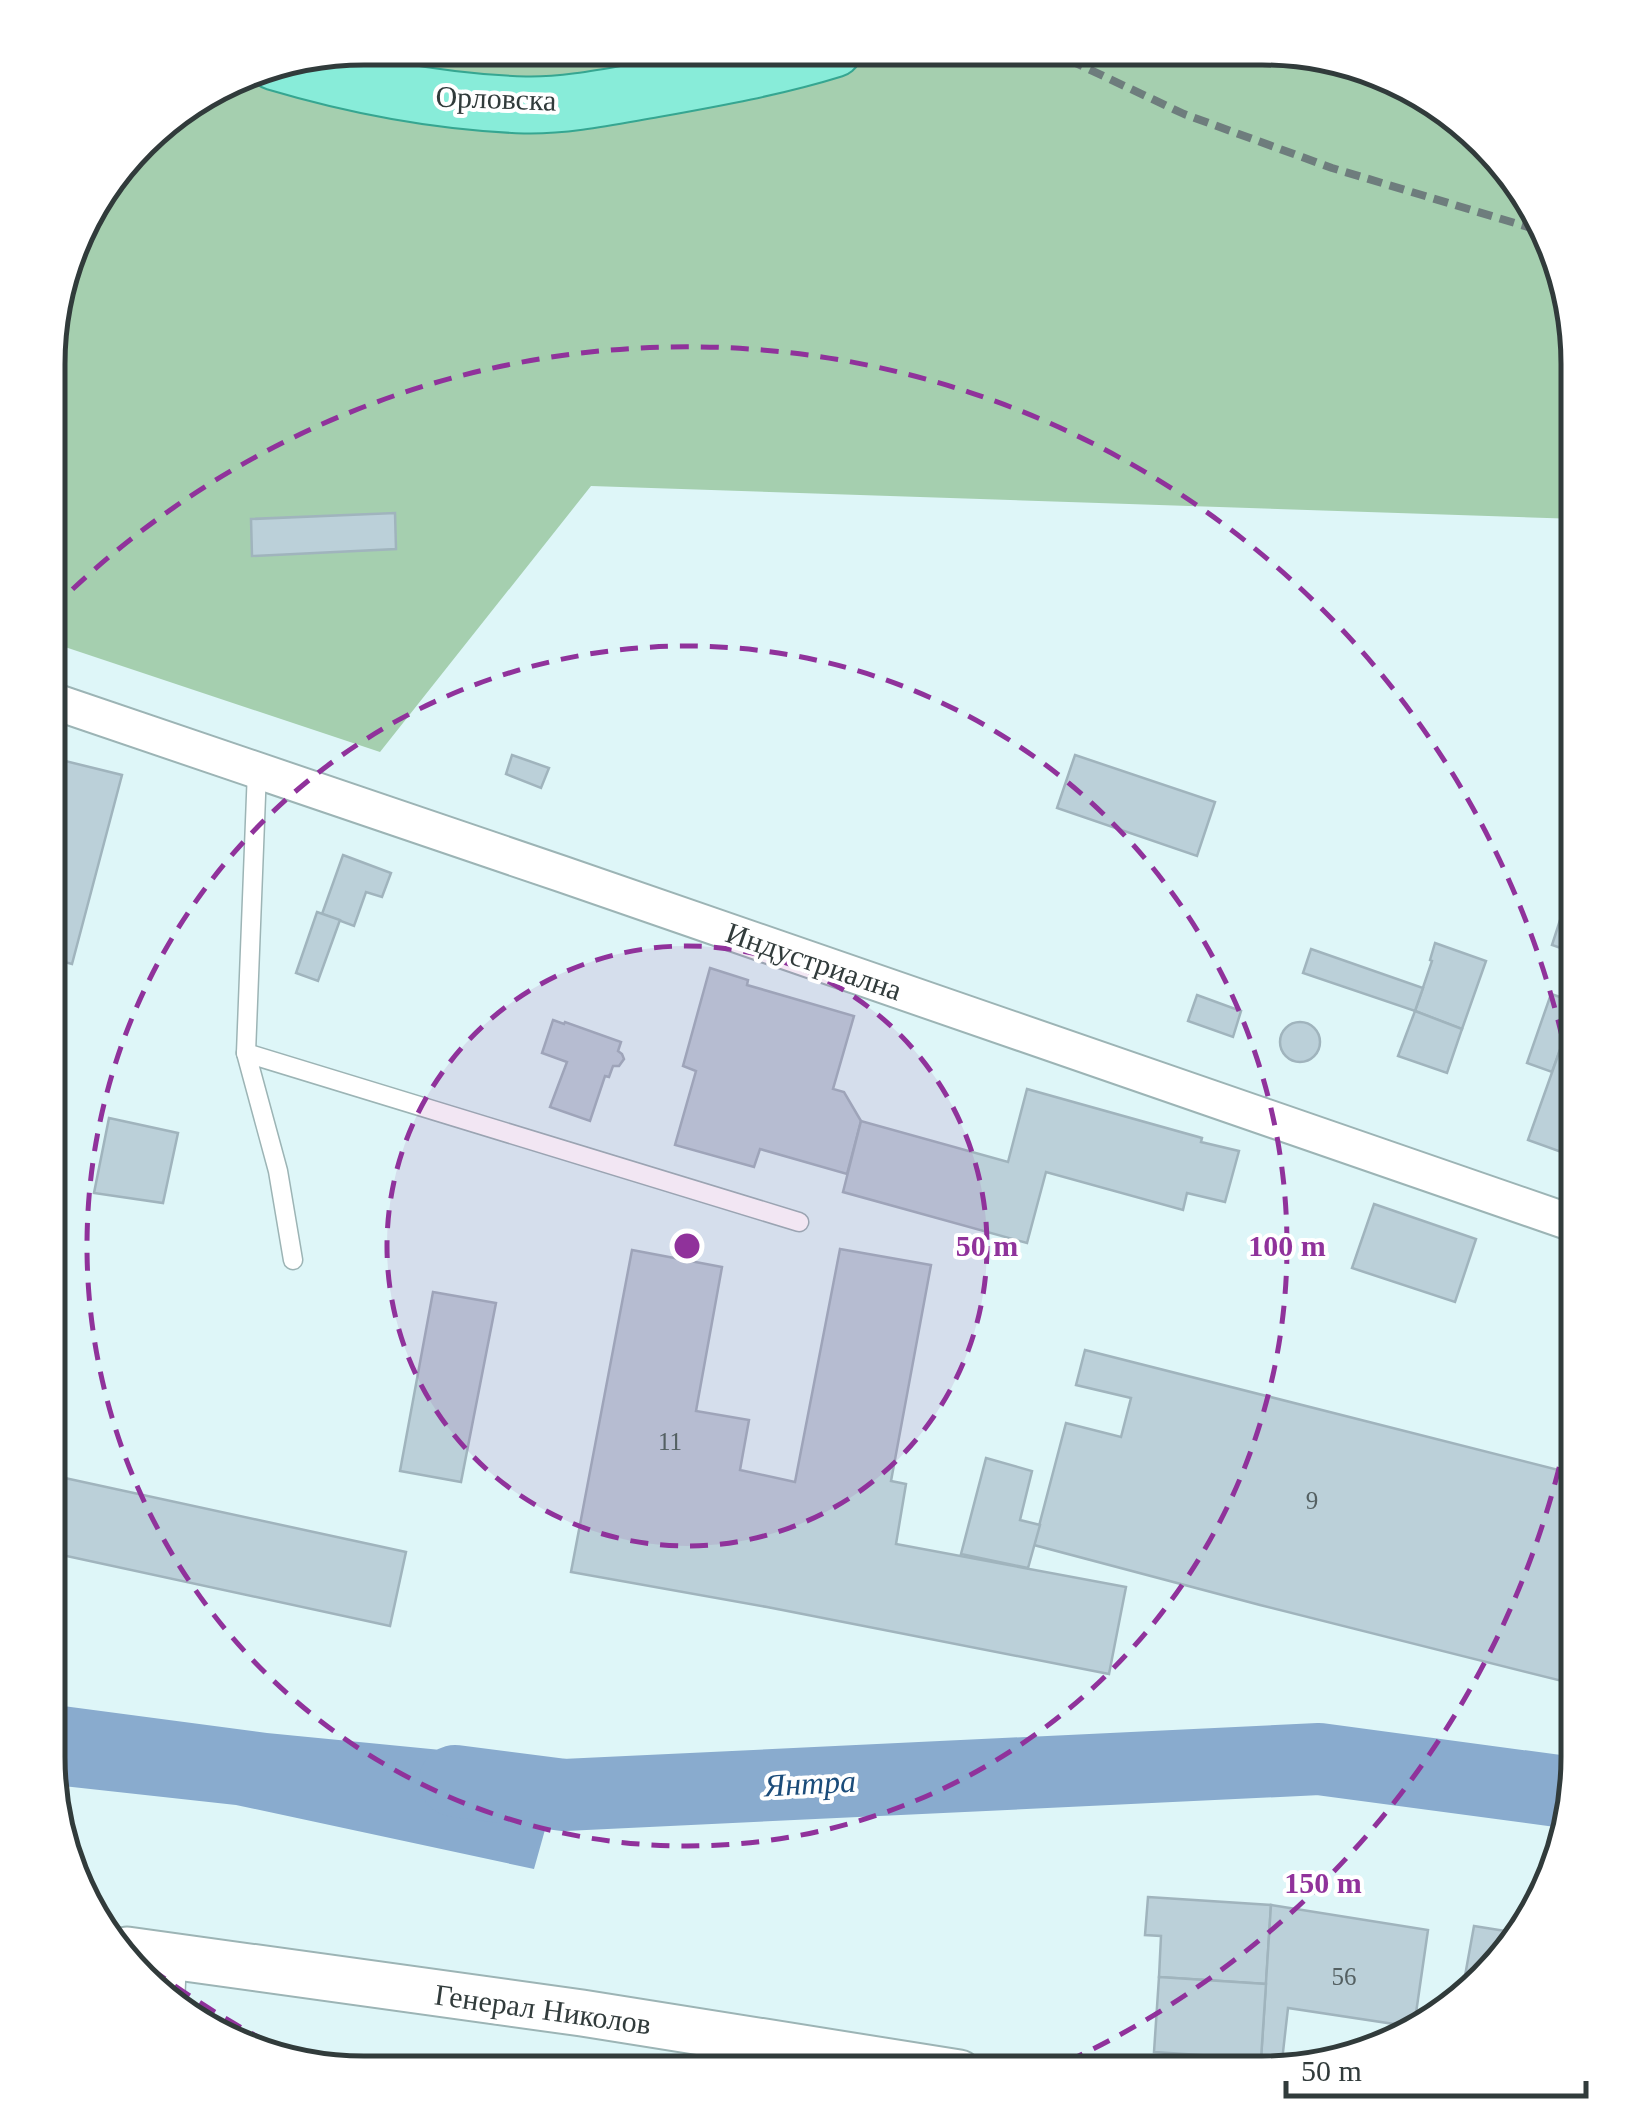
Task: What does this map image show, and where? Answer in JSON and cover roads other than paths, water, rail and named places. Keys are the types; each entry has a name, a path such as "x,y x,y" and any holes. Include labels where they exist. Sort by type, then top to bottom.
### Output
{"main road":[{"name":"Орловска","path":"306,71 379,88 529,105 677,85 765,65"}],"street":[{"name":"Индустриална","path":"65,705 1560,1219"},
{"name":"Генерал Николов","path":"139,1952 582,2013 852,2056"}],"lane":[{"path":"257,770 246,1053 278,1171 293,1260"},
{"path":"246,1053 799,1222"},
{"path":"176,1988 177,1958"}],"water":[{"path":"65,1706 267,1733 564,1762 534,1869 236,1805 67,1786"}],"waterway":[{"name":"Янтра","path":"455,1781 564,1795 1319,1759 1558,1791"}],"railway":[{"path":"1080,65 1184,114 1332,168 1527,227"}]}
